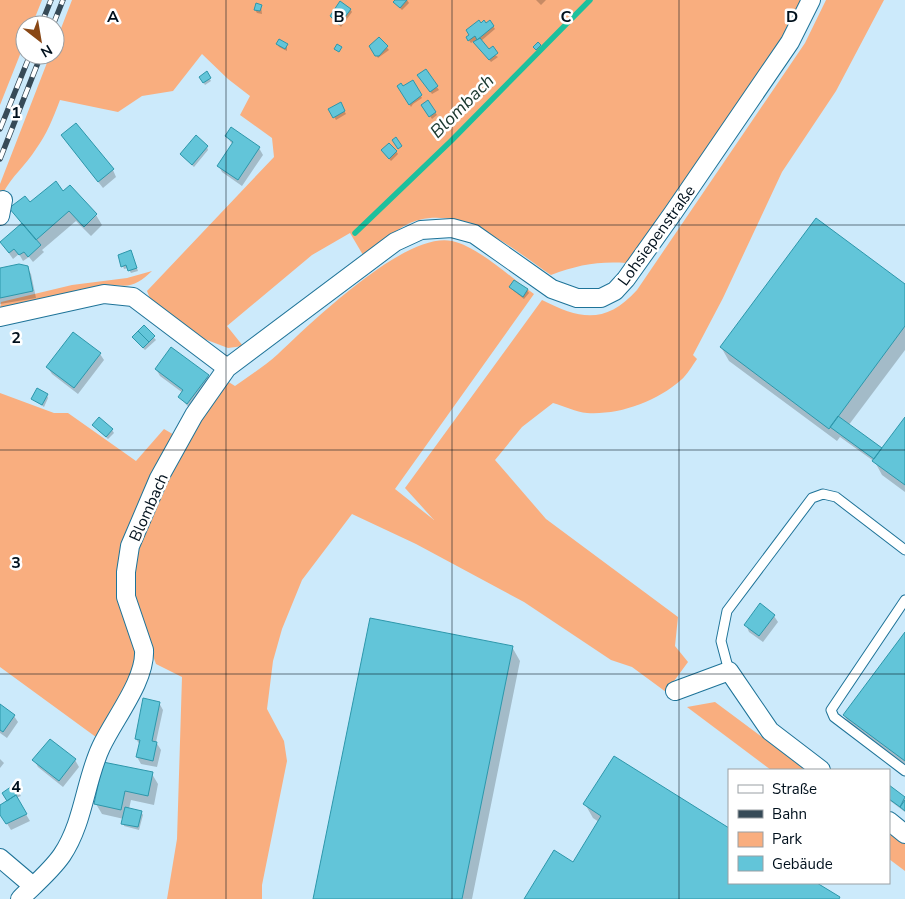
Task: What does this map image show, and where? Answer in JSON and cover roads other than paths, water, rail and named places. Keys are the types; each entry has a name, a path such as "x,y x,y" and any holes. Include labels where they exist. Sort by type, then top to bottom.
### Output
{"street":[{"name":"Lohsiepenstraße","path":"227,368 396,242 421,230 452,228 474,234 552,289 577,298 601,298 615,291 626,280 790,42 811,0"},
{"path":"0,317 104,294 133,297 227,368"},
{"name":"Blombach","path":"20,899 62,855 80,816 100,748 140,674 145,659 144,650 126,597 126,572 130,546 159,478 194,415 227,368"},
{"path":"675,692 729,671 770,731 821,769"},
{"path":"890,822 905,834"},
{"path":"0,858 34,886"}],"lane":[{"path":"729,671 721,641 727,611 812,498 823,494 836,496 905,550"},
{"path":"905,600 831,710 834,717 905,771"}],"waterway":[{"name":"Blombach","path":"355,233 451,141 590,0"}],"railway":[{"path":"45,15 51,0"},
{"path":"57,15 63,0"},
{"path":"0,129 26,65"},
{"path":"0,159 37,65"}]}
